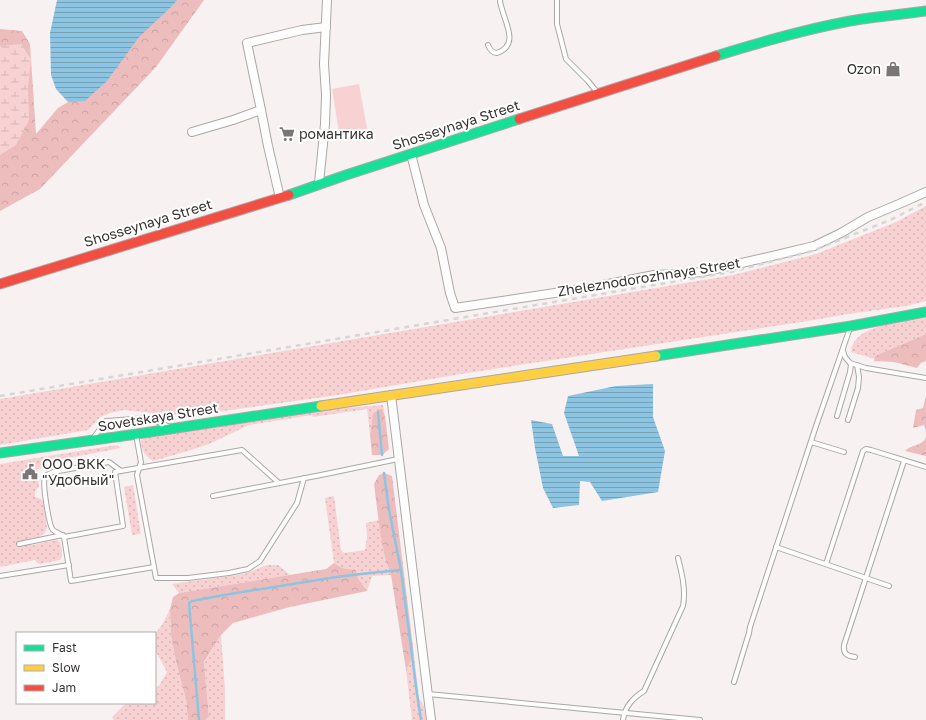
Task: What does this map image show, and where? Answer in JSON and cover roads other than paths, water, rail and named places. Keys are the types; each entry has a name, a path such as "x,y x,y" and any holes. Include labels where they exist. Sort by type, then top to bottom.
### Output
{"street":[{"path":"319,183 325,124 326,94 324,64 327,0"},
{"name":"Shosseynaya Street","path":"0,284 280,198 319,183 755,44 807,30 862,19 926,11"},
{"path":"280,198 247,43 302,30 326,27"},
{"path":"192,132 261,110"},
{"name":"Zheleznodorozhnaya Street","path":"411,154 424,205 441,248 450,293 455,308 588,288 654,275 702,272 814,246 841,233 868,216 926,192"},
{"name":"Sovetskaya Street","path":"0,453 136,435 851,326 926,312"},
{"path":"391,395 431,720"}],"lane":[{"path":"488,45 493,53 497,53 505,48 509,42 509,28 500,0"},
{"path":"556,0 556,24 566,59 588,81 598,94"},
{"path":"734,682 776,547 851,326"},
{"path":"843,350 845,357 851,364 926,378"},
{"path":"838,416 851,364"},
{"path":"848,420 858,388 859,377 857,365"},
{"path":"91,441 106,421 148,418 174,429"},
{"path":"136,435 141,462 137,475 156,578 188,578 229,573 248,569 260,561 297,503 304,478"},
{"path":"811,442 844,452"},
{"path":"826,564 863,452 866,449 926,468"},
{"path":"19,544 123,526 115,472 242,450 279,483"},
{"path":"213,496 398,459"},
{"path":"855,657 845,654 844,645 904,461"},
{"path":"64,536 53,531 50,525 44,482 45,477 53,472 109,462 121,471"},
{"path":"64,536 71,581 154,567"},
{"path":"776,547 889,586"},
{"path":"623,720 624,712 634,697 644,691 683,606 685,598 678,558"},
{"path":"0,576 69,565"},
{"path":"427,694 700,720"}],"water":[{"path":"57,0 177,0 139,37 107,81 85,101 68,102 56,89 51,75 50,33"},
{"path":"653,384 653,417 665,451 658,492 602,501 590,482 580,481 579,505 553,508 543,488 531,420 552,424 563,456 579,456 564,413 568,396 616,386"}],"waterway":[{"path":"378,412 382,455"},
{"path":"384,473 389,510 401,570 421,720"},
{"path":"199,720 189,603 192,601 224,595 336,577 401,570"}],"railway":[{"path":"0,396 731,272 812,251 890,220 926,202"}],"place":[{"name":"Ozon","path":"893,69"},
{"name":"романтика","path":"287,134"},
{"name":"ООО ВКК \"Удобный\"","path":"30,472"}]}
